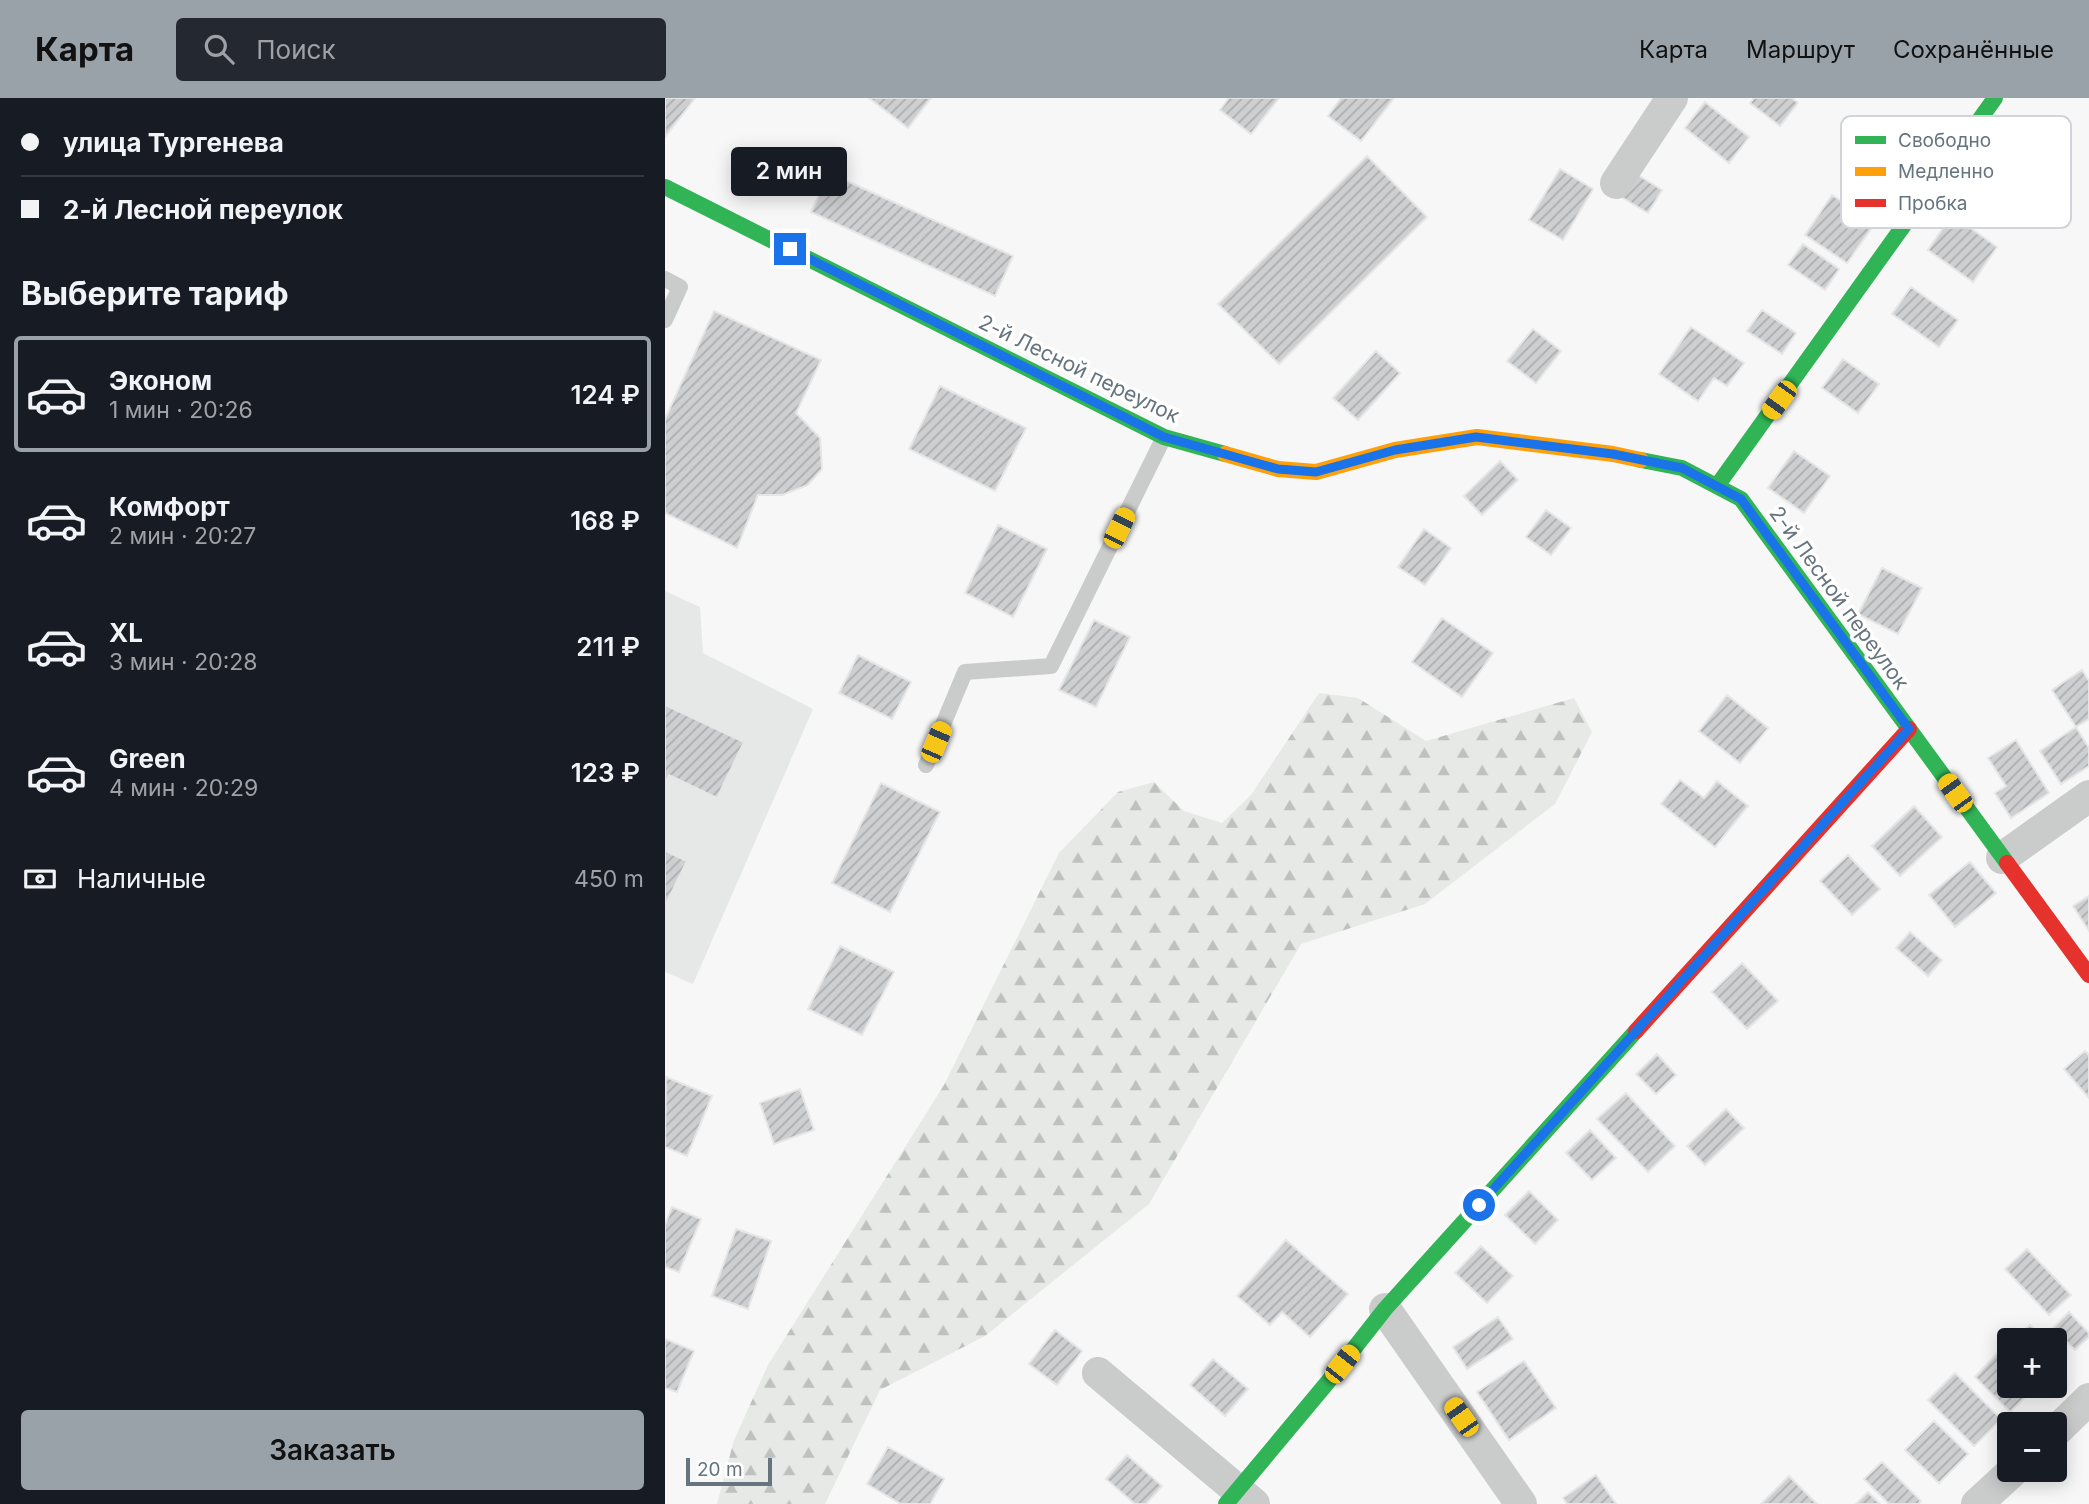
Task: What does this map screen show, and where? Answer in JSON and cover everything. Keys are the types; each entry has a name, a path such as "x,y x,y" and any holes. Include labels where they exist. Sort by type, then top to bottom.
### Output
{"street":[{"path":"1616,183 1672,98"},
{"path":"1982,116 1995,98"},
{"name":"2-й Лесной переулок","path":"665,187 1164,437 1278,469 1316,472 1395,450 1476,437 1613,454 1682,468 1741,499 2089,975"},
{"path":"1717,486 1902,228"},
{"path":"1098,1373 1239,1500 1385,1309 1909,729"},
{"path":"2002,858 2089,796"},
{"path":"1385,1309 1521,1504"},
{"path":"2067,1420 2089,1399"},
{"path":"1977,1504 2001,1482"}],"lane":[{"path":"665,279 680,287 665,320"},
{"path":"926,765 965,672 1051,666 1164,437"}],"shaded area":[{"path":"665,591 700,607 703,653 813,709 693,984 665,972"}],"green space":[{"path":"1319,693 1358,698 1426,741 1574,698 1592,732 1555,804 1425,904 1301,944 1149,1204 985,1336 880,1390 825,1504 717,1504 734,1440 768,1365 944,1085 1059,853 1118,792 1154,782 1184,811 1222,823 1251,795"}],"building":[{"path":"665,98 695,98 665,137"},
{"path":"869,98 931,98 908,128"},
{"path":"1229,98 1279,98 1251,134 1220,110"},
{"path":"1341,98 1394,98 1361,141 1328,116"},
{"path":"1754,98 1792,98 1798,103 1780,126 1750,103"},
{"path":"1705,102 1749,137 1729,163 1685,128"},
{"path":"1367,156 1427,217 1279,364 1218,304"},
{"path":"1560,169 1593,189 1563,240 1529,220"},
{"path":"1633,172 1662,190 1648,213 1618,195"},
{"path":"829,173 1013,256 995,296 811,212"},
{"path":"1832,195 1841,201 1841,228 1872,228 1847,263 1805,235"},
{"path":"1943,228 1970,228 1997,247 1973,282 1928,250"},
{"path":"1803,244 1839,269 1825,290 1788,265"},
{"path":"1911,287 1958,320 1939,347 1892,314"},
{"path":"1762,310 1796,333 1782,354 1747,331"},
{"path":"714,311 821,360 796,413 820,438 822,469 808,485 782,495 758,495 737,548 665,513 665,419"},
{"path":"1691,327 1744,363 1727,386 1714,378 1698,401 1659,374"},
{"path":"1533,329 1561,351 1536,383 1507,361"},
{"path":"1376,351 1400,373 1358,420 1333,398"},
{"path":"1843,359 1879,384 1858,413 1822,388"},
{"path":"940,386 1026,428 995,491 909,449"},
{"path":"1794,451 1830,476 1804,513 1768,488"},
{"path":"1500,461 1518,480 1482,515 1464,496"},
{"path":"1546,510 1571,528 1551,555 1526,537"},
{"path":"998,525 1047,549 1013,617 965,593"},
{"path":"1424,529 1451,548 1425,585 1398,567"},
{"path":"1882,568 1922,588 1898,634 1858,614"},
{"path":"1442,618 1493,653 1462,697 1412,662"},
{"path":"1094,620 1130,637 1096,707 1059,690"},
{"path":"858,655 911,682 892,719 839,693"},
{"path":"2082,670 2089,681 2089,719 2076,727 2052,690"},
{"path":"1727,695 1768,728 1740,763 1699,731"},
{"path":"665,705 744,742 717,798 669,775 665,783"},
{"path":"2076,727 2089,748 2089,766 2061,784 2040,751"},
{"path":"2016,740 2049,793 2011,818 1995,793 2006,786 1988,758"},
{"path":"1680,780 1704,798 1717,781 1748,806 1715,847 1661,804"},
{"path":"881,783 940,812 890,912 832,883"},
{"path":"1914,806 1942,837 1900,876 1872,846"},
{"path":"665,851 687,861 665,906"},
{"path":"1848,855 1880,889 1852,915 1820,881"},
{"path":"1970,862 1996,893 1955,927 1929,895"},
{"path":"2089,896 2089,931 2073,906"},
{"path":"1910,932 1942,960 1928,976 1896,948"},
{"path":"840,946 894,972 862,1035 808,1009"},
{"path":"1742,963 1778,1001 1747,1029 1712,992"},
{"path":"2085,1051 2089,1055 2089,1098 2064,1069"},
{"path":"1657,1054 1676,1075 1656,1094 1636,1074"},
{"path":"666,1077 712,1096 687,1156 665,1147"},
{"path":"800,1089 814,1130 774,1144 760,1103"},
{"path":"1626,1093 1675,1146 1648,1172 1597,1119"},
{"path":"1726,1109 1744,1128 1705,1165 1687,1146"},
{"path":"1590,1130 1616,1158 1592,1180 1566,1153"},
{"path":"1529,1191 1558,1220 1535,1244 1505,1215"},
{"path":"672,1207 701,1219 679,1272 665,1267 665,1225"},
{"path":"736,1229 771,1241 748,1309 712,1296"},
{"path":"1286,1240 1348,1294 1310,1337 1282,1312 1270,1325 1237,1296"},
{"path":"1481,1246 1513,1276 1487,1303 1455,1273"},
{"path":"2027,1249 2071,1295 2049,1315 2005,1269"},
{"path":"2069,1312 2089,1333 2089,1337 2075,1350 2067,1342 2067,1328 2053,1328"},
{"path":"1498,1317 1513,1339 1467,1369 1453,1347"},
{"path":"1055,1330 1082,1351 1057,1385 1029,1364"},
{"path":"665,1339 694,1351 677,1392 665,1388"},
{"path":"1997,1353 1997,1398 2024,1398 2010,1412 1975,1377"},
{"path":"1213,1359 1248,1389 1225,1416 1190,1385"},
{"path":"1524,1361 1556,1408 1509,1440 1477,1392"},
{"path":"1955,1373 1997,1415 1997,1423 1974,1446 1928,1400"},
{"path":"1934,1421 1968,1454 1939,1483 1905,1450"},
{"path":"888,1447 944,1479 930,1504 901,1504 867,1484"},
{"path":"1127,1455 1162,1486 1146,1504 1135,1504 1106,1479"},
{"path":"1882,1462 1921,1501 1918,1504 1889,1504 1864,1479"},
{"path":"1596,1475 1616,1504 1567,1504 1563,1498"},
{"path":"1789,1476 1817,1504 1761,1504"},
{"path":"1868,1492 1880,1504 1856,1504"}],"traffic: fast":[{"path":"1982,116 1995,98"},
{"path":"665,187 1164,437 1225,454"},
{"path":"1717,486 1902,228"},
{"path":"1641,460 1682,468 1741,499 2007,863"},
{"path":"1226,1504 1385,1309 1636,1031"}],"traffic: slow":[{"path":"1225,454 1278,469 1316,472 1395,450 1477,437 1641,460"}],"traffic: jam":[{"path":"1636,1031 1909,729"},
{"path":"2007,863 2089,975"}],"route":[{"path":"790,249 1164,437 1278,469 1316,472 1395,450 1476,437 1613,454 1682,468 1741,499 1909,729 1479,1205"}]}
